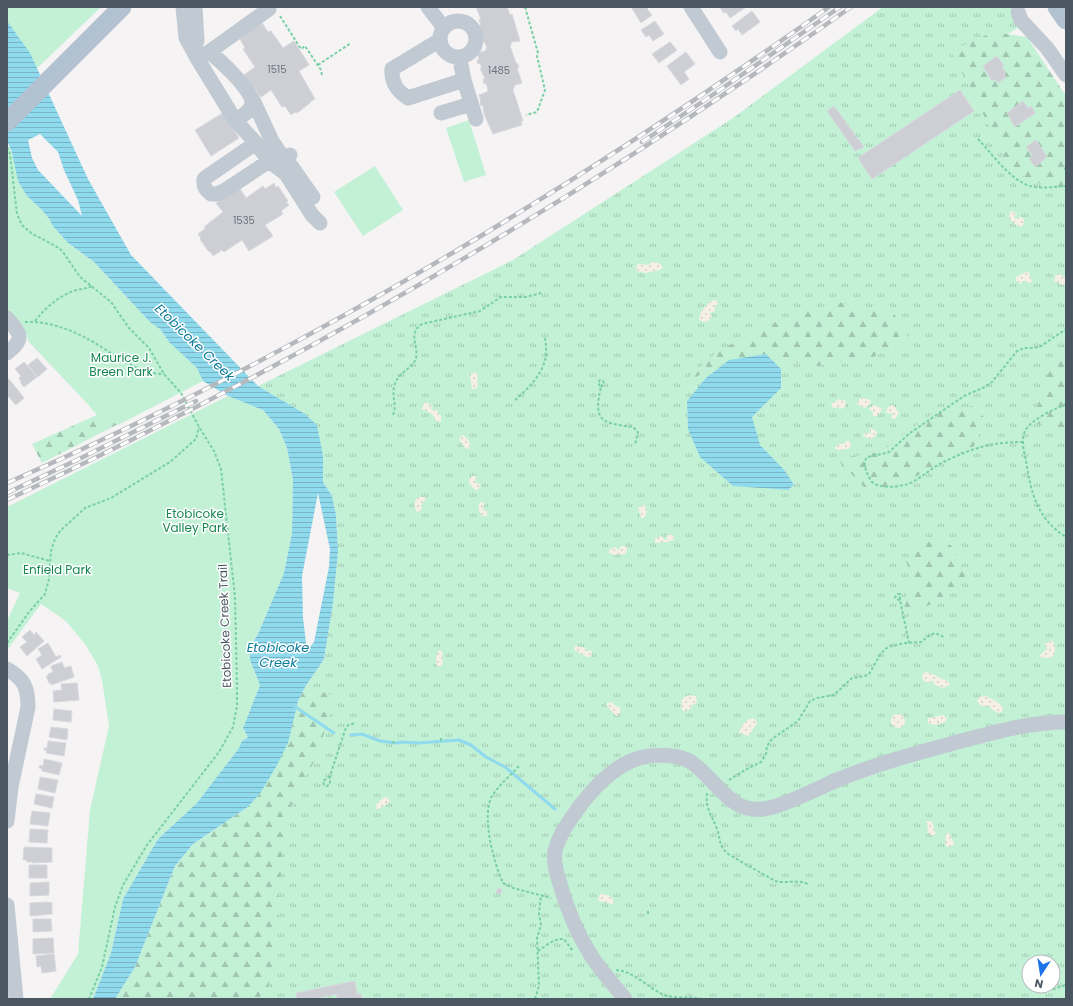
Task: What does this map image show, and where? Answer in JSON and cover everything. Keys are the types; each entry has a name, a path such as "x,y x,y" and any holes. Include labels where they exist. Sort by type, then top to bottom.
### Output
{"main road":[{"path":"7,122 122,7"},
{"path":"1057,7 1066,20"}],"street":[{"path":"183,7 186,38 199,53 230,70 243,86 252,98 272,141 288,157 292,167 313,197"},
{"path":"195,7 196,41 199,53 222,99 235,120 256,143 269,161 286,174 312,215 320,222"},
{"path":"428,7 442,34 392,69 394,84 402,94 408,98 464,80"},
{"path":"691,7 720,52"},
{"path":"199,53 274,12"},
{"path":"1018,12 1020,20 1047,48 1066,75"},
{"path":"461,64 464,80 476,119"},
{"path":"222,99 243,86"},
{"path":"235,120 247,112 252,104 252,98"},
{"path":"441,113 471,104"},
{"path":"256,143 204,179 206,190 210,194 217,194 224,191 269,161 288,157"},
{"path":"7,353 19,341 18,335 9,321"},
{"path":"7,669 14,673 24,684 28,696 28,707 11,787 7,821"},
{"path":"625,999 591,956 573,922 556,871 554,853 565,826 588,796 615,770 633,760 642,757 678,757 690,762 733,802 742,807 754,810 766,809 778,806 843,777 896,759 1023,726 1050,722 1066,722"},
{"path":"7,905 16,999"}],"path":[{"path":"525,7 538,53 537,56 545,90 537,112 526,115"},
{"path":"274,12 301,49 305,46 321,70 322,75"},
{"path":"318,65 351,43"},
{"path":"978,139 1008,172 1023,183 1036,187 1066,186"},
{"name":"Etobicoke Creek Trail","path":"7,147 10,154 17,214 22,225 30,233 63,252 76,272 111,302 129,328 149,348 164,374 182,393 218,460 222,477 236,597 237,686 235,718 231,733 219,752 147,845 123,885 115,907 102,967 89,999"},
{"path":"35,322 49,306 60,298 72,292 92,286"},
{"path":"393,415 395,411 393,389 396,380 414,362 416,353 413,335 418,326 480,311 501,297 526,297 542,292"},
{"path":"9,321 46,323 80,335 138,368 154,374 164,374"},
{"path":"1023,442 1002,443 969,451 936,467 912,482 900,485 876,485 870,479 865,468 865,460 867,457 889,452 910,433 964,396 985,387 992,382 1017,351 1024,348 1041,346 1066,329"},
{"path":"515,400 529,387 545,360 545,338"},
{"path":"600,387 598,408 600,417 607,423 633,427 636,429 638,432 636,445"},
{"path":"1066,404 1032,423 1026,431 1023,442 1029,482 1036,504 1046,520 1056,531 1066,537"},
{"path":"7,643 29,612 45,594 49,579 51,551 55,539 60,531 85,508 111,498 170,462 196,439 199,427"},
{"path":"7,555 21,553 50,561"},
{"path":"900,600 908,643"},
{"path":"808,884 803,882 781,883 775,881 733,858 722,849 718,830 706,805 707,793 709,789 715,784 726,782 761,762 766,754 767,746 772,739 798,721 810,701 817,698 834,695 852,678 869,674 880,654 885,649 898,644 921,642 935,633 944,637"},
{"path":"330,776 323,781 324,785 327,786 330,784 330,776 345,730 348,725 356,723"},
{"path":"441,738 441,743"},
{"path":"518,767 496,791 489,804 490,841 498,871 503,883 513,888 541,896 555,898 564,897"},
{"path":"535,999 539,986 537,938 540,925 539,914 541,896"},
{"path":"648,911 648,916"},
{"path":"538,951 554,940 564,939 574,952"},
{"path":"603,971 625,971 649,987 664,994 702,999"}],"green space":[{"path":"7,7 101,7 7,97"},
{"path":"883,7 1018,7 1024,24 960,63 1066,173 1066,999 256,999 249,806 261,792 276,767 298,701 305,687 324,659 333,603 338,552 336,515 332,496 323,482 323,456 278,399 258,386 513,260 733,118"},
{"path":"993,32 1027,37 1066,96 1066,201 1048,187 1012,171 951,51"},
{"path":"469,120 486,175 464,182 446,128"},
{"name":"Maurice J. Breen Park","path":"9,146 27,196 42,210 52,225 68,243 94,262 150,322 161,330 169,342 197,368 203,381 118,425 98,415 28,341 27,335 7,310 7,148"},
{"path":"375,166 403,210 363,236 334,192"},
{"path":"838,302 895,315 909,340 873,357 810,367 782,357 766,354 729,360 680,385 718,351 780,320"},
{"path":"1066,343 1065,439 1035,422 1041,390 1058,349"},
{"path":"175,395 42,463 32,444 97,415 90,407"},
{"name":"Etobicoke Valley Park","path":"228,396 263,410 279,429 287,448 293,480 292,533 284,573 258,634 250,647 250,660 260,685 243,728 248,737 242,741 239,748 197,803 158,839 123,899 111,953 93,999 50,999 78,954 90,810 109,726 102,680 98,666 85,644 66,621 41,604 7,650 7,621 20,593 7,588 7,507"},
{"path":"972,406 986,419 974,446 948,461 883,492 864,487 837,459 879,452 931,415"},
{"path":"913,542 940,542 951,545 967,580 932,604 903,615 907,593 914,579 906,562"},
{"path":"305,687 335,696 318,754 289,809 282,854 275,950 267,992 256,999 115,999 135,967 175,866 193,844 249,806 261,792 288,743 298,701"}],"sand":[{"path":"1011,211 1017,213 1014,217 1015,219 1020,217 1023,218 1023,226 1018,226 1012,222 1009,216"},
{"path":"652,262 659,263 663,267 660,270 646,273 636,271 638,264 648,265"},
{"path":"1028,271 1032,281 1030,283 1022,281 1021,284 1016,281 1016,277"},
{"path":"1058,274 1062,275 1066,279 1066,283 1063,285 1054,281 1055,276"},
{"path":"713,300 718,301 718,304 715,306 715,311 710,313 712,317 707,322 699,320 704,308"},
{"path":"474,372 477,374 478,387 472,389 470,376"},
{"path":"862,398 871,400 870,404 865,408 857,404 859,399"},
{"path":"839,399 846,401 845,407 840,409 837,406 837,408 833,408 831,404"},
{"path":"425,402 433,406 431,408 432,410 438,411 438,414 441,416 441,422 437,422 432,414 422,409"},
{"path":"874,405 882,408 877,416 873,416 873,412 869,409"},
{"path":"892,405 899,413 895,419 891,418 893,413 888,414 886,412 888,407"},
{"path":"870,428 877,432 871,439 863,436 864,433 871,433"},
{"path":"463,435 469,441 469,449 465,448 459,439"},
{"path":"849,440 851,444 850,448 837,450 835,448 838,445 844,444"},
{"path":"472,476 476,476 475,482 481,485 478,490 475,490 469,483 469,479"},
{"path":"418,497 425,497 426,499 421,505 422,509 417,512 414,504"},
{"path":"480,502 485,503 483,510 487,510 487,516 482,516 480,512"},
{"path":"643,505 645,506 647,512 644,518 641,518 638,508"},
{"path":"670,534 674,537 674,540 655,543 655,538 662,536 666,540 668,538 666,536"},
{"path":"621,546 626,546 626,554 614,555 609,553 609,550 615,547 619,550"},
{"path":"1053,641 1055,646 1055,654 1050,658 1041,658 1040,655 1047,649 1045,644"},
{"path":"575,646 587,648 584,650 585,651 591,650 591,657 585,656 574,650"},
{"path":"442,650 443,663 438,667 436,661 437,655 438,651"},
{"path":"925,672 948,681 950,685 943,688 935,685 933,681 925,682 922,678"},
{"path":"690,695 696,696 697,702 687,711 683,711 681,707 682,698"},
{"path":"986,696 1003,707 1002,712 998,713 989,706 979,704 977,700 979,697"},
{"path":"612,702 614,705 621,708 619,715 616,716 607,706 607,703"},
{"path":"895,714 901,714 905,718 905,724 901,728 895,728 891,724 891,718"},
{"path":"943,715 947,719 944,723 936,725 928,723 929,718"},
{"path":"753,718 757,723 748,736 739,733 744,723"},
{"path":"385,797 388,798 390,802 381,808 376,809 377,803"},
{"path":"927,821 931,821 936,834 930,835 928,832"},
{"path":"946,833 950,834 954,844 950,847 947,847 945,844"},
{"path":"600,894 611,897 614,903 612,904 599,901 598,899"}],"water":[{"name":"Etobicoke Creek","path":"7,21 30,53 88,179 131,255 258,386 305,414 317,425 323,456 323,482 332,496 336,515 338,552 333,603 324,659 305,687 298,701 288,743 261,792 249,806 193,844 175,866 135,967 115,999 93,999 111,953 123,899 158,839 197,803 239,748 242,741 248,737 243,728 260,685 250,660 250,647 258,634 284,573 292,533 293,480 287,448 279,429 263,410 228,396 203,381 197,368 169,342 161,330 150,322 94,262 68,243 52,225 42,210 27,196 18,181 12,153 7,140","holes":["40,134 58,152 64,170 78,200 82,216 38,170 32,158 28,140","318,493 330,549 329,567 314,642 307,651 303,618 302,576"]},
{"path":"766,354 781,369 781,388 752,417 760,445 785,471 794,485 788,490 733,486 700,457 688,429 687,401 706,378 729,360"}],"building":[{"path":"476,7 507,7 510,15 512,14 520,41 512,42 510,46 519,67 517,68 522,83 515,85 513,90 523,121 521,121 522,125 493,134 484,114 483,105 481,106 479,95 487,92 488,90 486,83 484,84 483,79 485,79 480,68 482,68 480,63 478,64 477,60 479,59 477,53 485,51 487,47 481,37 483,36 479,26 481,25 479,20 481,19"},
{"path":"631,7 649,7 647,9 652,15 641,23"},
{"path":"746,7 730,18 726,12 724,13 720,8"},
{"path":"752,11 760,22 742,35 738,29 736,31 732,26"},
{"path":"655,21 664,34 653,41 649,35 646,37 641,30"},
{"path":"262,23 268,32 271,31 283,48 294,41 309,65 299,71 315,99 297,113 295,112 291,115 285,106 282,107 271,90 261,97 244,75 255,67 243,49 245,48 240,39 244,36 243,34"},
{"path":"670,42 677,50 659,63 652,54"},
{"path":"686,52 695,64 684,72 689,79 681,85 667,66"},
{"path":"997,56 1004,66 1002,67 1006,73 1004,74 1006,77 998,83 995,79 992,81 983,66"},
{"path":"960,90 974,111 872,179 858,158"},
{"path":"1023,101 1028,108 1031,106 1035,113 1015,127 1007,113"},
{"path":"834,106 864,147 855,151 827,111"},
{"path":"223,113 239,138 211,156 195,130"},
{"path":"1036,140 1047,157 1035,167 1029,158 1033,156 1026,147"},
{"path":"274,183 276,188 278,186 289,205 281,211 283,214 265,225 273,236 249,251 242,240 224,252 222,250 213,256 198,234 206,228 204,227 223,212 216,203 240,189 246,198 263,186 265,189"},
{"path":"37,358 47,369 38,377 28,365"},
{"path":"24,362 37,377 24,387 20,382 21,381 19,378 21,376 15,369"},
{"path":"9,379 24,398 16,405 7,395 7,380"},
{"path":"30,630 34,635 36,632 44,641 27,656 20,647 27,642 22,637"},
{"path":"48,643 56,657 60,655 61,657 42,669 36,659 42,655 38,649"},
{"path":"62,662 64,668 71,666 74,677 51,685 46,676 53,672 51,666"},
{"path":"77,683 79,700 54,702 53,691 62,690 61,684"},
{"path":"54,709 72,711 71,722 53,720"},
{"path":"51,727 68,729 67,740 49,737"},
{"path":"48,741 66,743 64,756 46,753 47,750 44,750 44,748 47,748"},
{"path":"44,759 62,763 59,775 42,771 42,769 39,768 40,765 43,766"},
{"path":"40,777 58,780 55,793 38,789"},
{"path":"36,794 54,797 52,808 34,804"},
{"path":"32,811 50,813 48,826 30,824"},
{"path":"30,829 48,830 47,843 29,842"},
{"path":"24,847 52,848 52,862 32,863 33,862 23,860"},
{"path":"29,865 47,865 47,878 29,878"},
{"path":"49,882 49,895 30,896 30,883"},
{"path":"498,888 502,890 500,894 496,892"},
{"path":"30,903 52,903 52,914 30,916"},
{"path":"33,919 51,919 52,931 33,932"},
{"path":"53,938 54,953 33,954 33,939"},
{"path":"54,954 56,971 42,973 41,966 37,967 36,956"},
{"path":"355,981 357,994 361,994 362,999 337,999 336,994 319,999 297,999 296,993"}],"waterway":[{"path":"294,706 334,733"},
{"path":"351,735 362,734 380,741 396,743 459,740 471,745 486,757 505,767 555,809"}],"railway":[{"path":"7,483 115,434 221,381 327,325 430,266 533,204 633,140 732,75 829,7"},
{"path":"642,142 840,7"},
{"path":"7,500 117,447 226,391 334,333 440,273 545,210 648,144 750,77 851,7"},
{"path":"7,493 196,401"}],"park label":[{"name":"Enfield Park","path":"57,570"}]}
